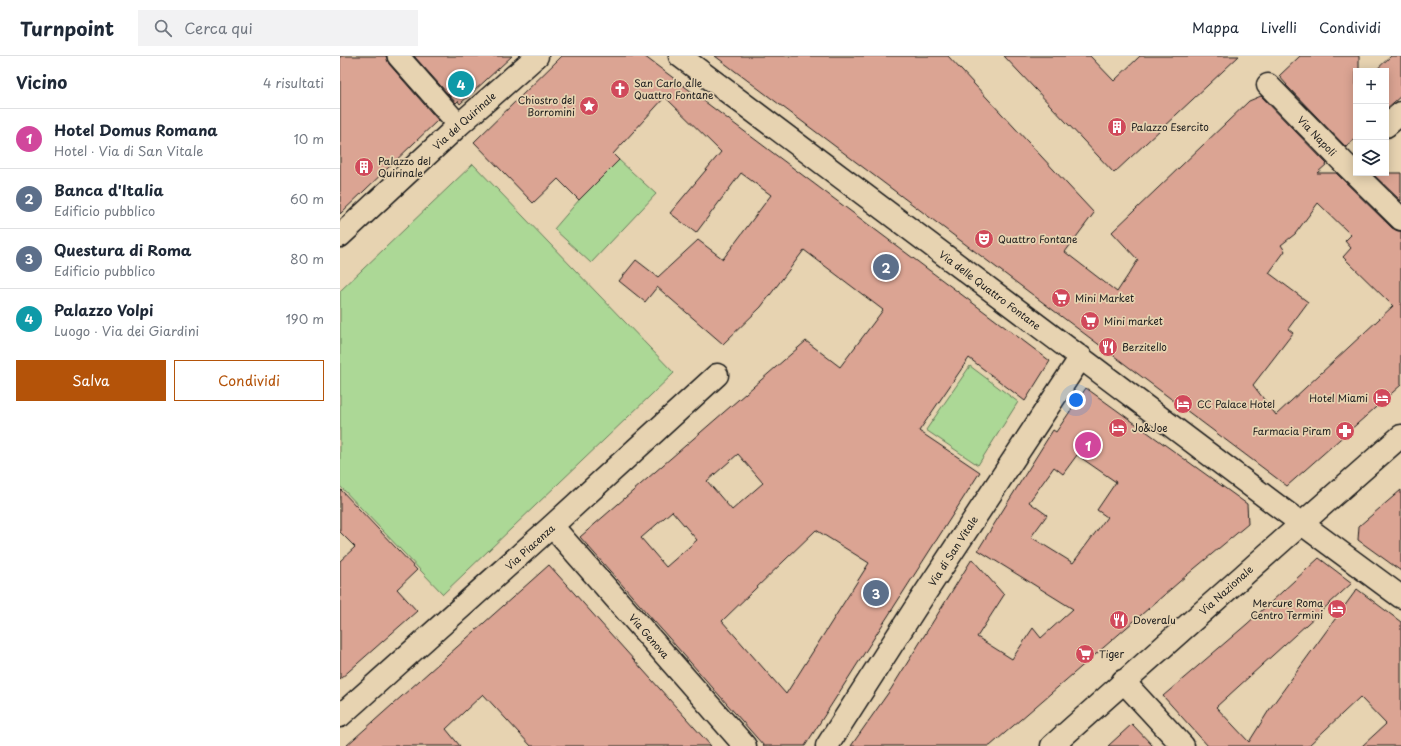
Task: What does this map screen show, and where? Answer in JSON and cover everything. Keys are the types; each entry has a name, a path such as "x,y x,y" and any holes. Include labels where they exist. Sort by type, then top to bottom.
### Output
{"street":[{"path":"398,56 459,125"},
{"name":"Via del Quirinale","path":"340,236 459,125 537,56"},
{"name":"Via delle Quattro Fontane","path":"680,56 1080,358 1401,597"},
{"name":"Via Napoli","path":"1268,84 1350,158 1401,220"},
{"path":"1389,123 1401,113"},
{"name":"Via di San Vitale","path":"827,746 923,596 1080,358"},
{"name":"Via Piacenza","path":"340,716 552,526 717,374"},
{"name":"Via Nazionale","path":"1052,746 1123,681 1401,436"},
{"name":"Via Genova","path":"552,526 745,746"},
{"path":"1123,681 1183,746"}],"green space":[{"path":"619,160 656,194 591,263 554,229 579,200"},
{"path":"473,164 674,373 443,594 340,486 340,291"},
{"path":"970,366 1018,402 978,465 926,430"}],"building":[{"name":"Palazzo del Quirinale","path":"340,56 386,56 389,64 438,120 340,214"},
{"path":"414,56 512,56 460,104 458,101 456,103"},
{"path":"562,56 644,56 1050,361 1025,401 969,358 919,431 980,472 805,746 764,746 580,537 806,341 840,367 883,310 804,250 761,307 723,344 657,287 645,302 619,281 636,260 658,277 698,240 723,259 771,195 741,173 696,233 670,213 721,152 665,97 613,154 619,160 579,200 558,179 533,203 474,142","holes":["738,454 763,483 732,510 707,481","672,511 697,540 666,567 641,538","816,530 869,563 786,694 722,621"]},
{"path":"715,56 948,56 1094,213 1065,252 1117,292 1138,260 1112,232 1249,101 1261,96 1327,164 1317,173 1336,173 1392,228 1401,231 1401,385 1287,486","holes":["1318,203 1351,235 1345,241 1351,248 1343,257 1393,306 1276,415 1253,385 1293,333 1288,329 1308,302 1269,273 1285,251 1281,245 1295,234"]},
{"name":"Palazzo Esercito","path":"1004,56 1090,56 1114,81 1140,56 1239,56 1114,173"},
{"path":"1300,56 1359,56 1359,68 1353,68 1353,141 1346,147 1279,76"},
{"path":"1391,56 1401,56 1401,96 1389,106 1389,68 1378,68"},
{"path":"1389,173 1401,173 1401,201 1375,176 1389,176"},
{"path":"1086,388 1247,504 1248,524 990,746 851,746 891,689 972,559 1004,595 977,637 1012,659 1033,628 1041,638 1073,609 978,550 1053,430 1056,432","holes":["1077,455 1116,482 1097,510 1107,517 1073,563 1031,537 1047,515 1029,502 1054,467 1063,474"]},
{"path":"340,489 417,570 397,589 417,611 340,679 340,561 355,547 340,532"},
{"path":"1401,490 1401,571 1358,540 1359,526"},
{"path":"1319,558 1352,583 1216,707 1249,742 1271,707 1357,589 1401,622 1401,746 1362,746 1386,724 1360,697 1308,746 1208,746 1163,696 1247,624"},
{"path":"549,565 711,746 531,746 483,694 446,729 460,746 346,746"},
{"path":"1132,724 1153,746 1108,746"}],"place":[{"name":"Palazzo Volpi","path":"461,84"},
{"name":"San Carlo alle Quattro Fontane","path":"620,89"},
{"name":"Chiostro del Borromini","path":"589,106"},
{"name":"Palazzo Esercito","path":"1117,127"},
{"name":"Palazzo del Quirinale","path":"364,167"},
{"name":"Quattro Fontane","path":"984,239"},
{"name":"Banca d'Italia","path":"886,267"},
{"name":"Mini Market","path":"1061,298"},
{"name":"Mini market","path":"1090,321"},
{"name":"Berzitello","path":"1108,347"},
{"name":"Hotel Miami","path":"1382,398"},
{"name":"CC Palace Hotel","path":"1183,404"},
{"name":"Jo&Joe","path":"1118,428"},
{"name":"Farmacia Piram","path":"1345,431"},
{"name":"Hotel Domus Romana","path":"1088,445"},
{"name":"Questura di Roma","path":"876,593"},
{"name":"Mercure Roma Centro Termini","path":"1337,609"},
{"name":"Doveralu","path":"1119,620"},
{"name":"Tiger","path":"1085,654"}]}
